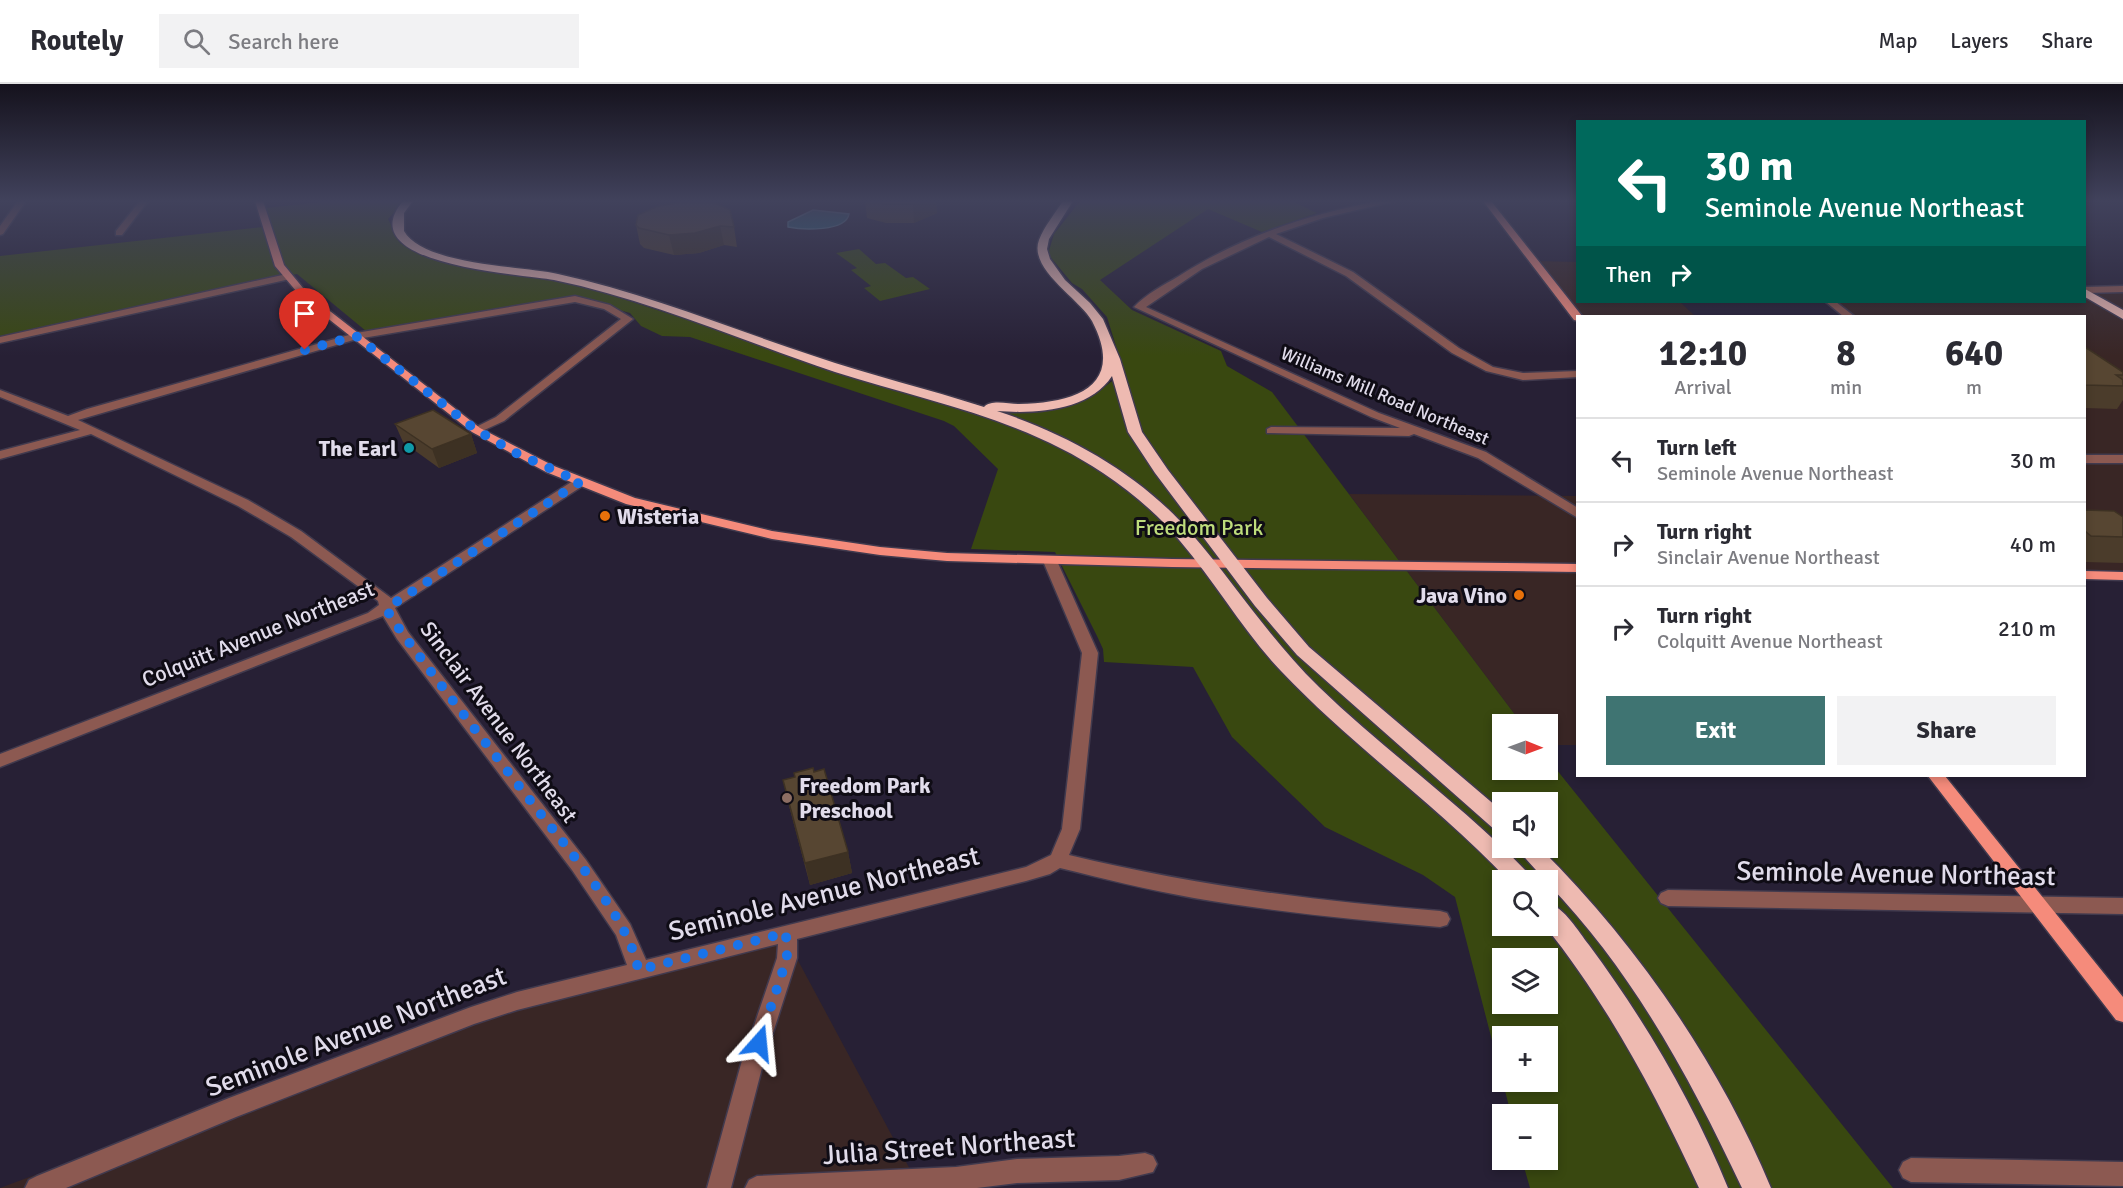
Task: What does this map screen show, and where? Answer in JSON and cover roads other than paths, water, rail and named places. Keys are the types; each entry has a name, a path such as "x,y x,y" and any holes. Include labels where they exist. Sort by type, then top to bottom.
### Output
{"highway":[{"path":"426,253 437,257 572,280 656,306 845,370 1025,426 1092,459 1138,490 1163,513 1186,538 1286,665 1345,721 1468,828 1511,870"},
{"path":"1043,253 1061,282 1091,312 1108,343 1135,432 1162,473 1261,602 1317,666 1492,815"},
{"path":"2086,292 2123,315"},
{"path":"931,395 1009,408 1036,408 1066,402 1092,391 1104,380 1110,367 1108,343"},
{"path":"1537,858 1599,925 1641,982 1710,1093 1757,1188"},
{"path":"1558,925 1604,985 1632,1029 1681,1117 1713,1188"}],"main road":[{"path":"274,253 287,277 305,296 476,430 516,453 580,482 631,501 679,514 772,535 947,557 1205,564 1576,568"},
{"path":"1527,253 1576,315"},
{"path":"2086,575 2123,576"},
{"path":"1937,777 2123,1013"}],"street":[{"name":"Williams Mill Road Northeast","path":"1225,253 1204,262 1139,307 1375,415 1424,432 1491,460 1576,513"},
{"path":"1311,253 1347,273 1434,334 1490,369 1521,376 1576,374"},
{"path":"0,340 287,277"},
{"path":"2086,291 2123,290"},
{"path":"68,420 356,336 575,299 607,307 628,318 500,419 476,430"},
{"path":"1832,303 1848,315"},
{"name":"Sinclair Avenue Northeast","path":"0,393 92,430 270,518 385,599 390,616 437,681 580,864 630,940 636,955 638,970"},
{"path":"0,455 92,430"},
{"path":"1271,431 1424,432"},
{"path":"2086,459 2123,459"},
{"name":"Colquitt Avenue Northeast","path":"0,762 373,616 580,482"},
{"path":"1050,561 1088,646 1090,657 1071,829 1058,860 1159,884 1217,894 1355,913 1440,919"},
{"name":"Seminole Avenue Northeast","path":"37,1188 230,1109 471,1016 517,1001 1026,874 1043,869 1058,860"},
{"name":"Seminole Avenue Northeast","path":"1668,898 2123,906"},
{"path":"719,1188 752,1064 787,958 786,933"},
{"name":"Julia Street Northeast","path":"756,1188 956,1179 1017,1171 1119,1168 1145,1164"},
{"path":"1911,1170 2123,1174"}],"place":[{"name":"The Earl","path":"409,448"},
{"name":"Wisteria","path":"605,516"},
{"name":"Java Vino","path":"1519,595"},
{"name":"Freedom Park Preschool","path":"787,798"}],"park label":[{"name":"Freedom Park","path":"1199,527"}]}
